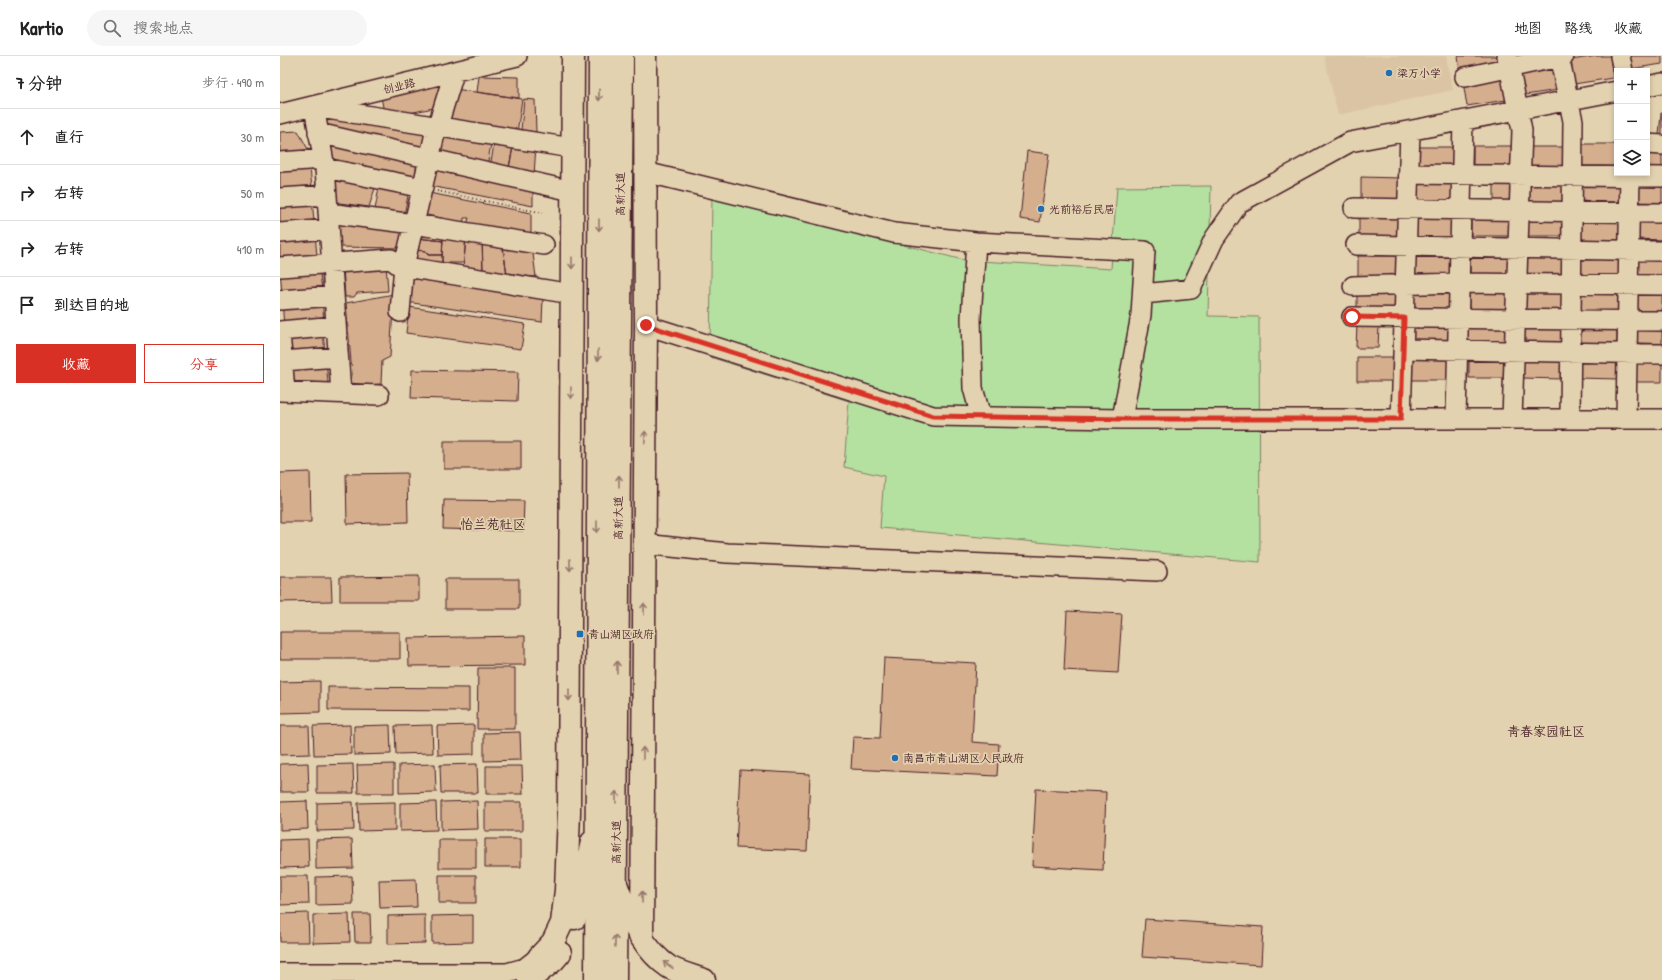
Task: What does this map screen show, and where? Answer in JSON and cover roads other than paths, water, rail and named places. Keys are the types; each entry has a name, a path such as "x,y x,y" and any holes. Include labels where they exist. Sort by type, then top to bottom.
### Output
{"main road":[{"path":"539,957 553,942 562,923 566,890 569,813 573,56"},
{"name":"高新大道","path":"596,980 600,56"},
{"name":"高新大道","path":"615,980 622,56"},
{"path":"642,936 646,325 645,56"},
{"path":"530,980 553,961 568,942 596,827"},
{"path":"616,882 628,916 653,952 669,967 704,980"}],"street":[{"name":"创业路","path":"280,114 454,73 517,56"},
{"path":"1465,77 1508,62 1561,56 1572,121 1570,419"},
{"path":"1620,56 1622,68"},
{"path":"1508,62 1522,130 1512,419"},
{"path":"400,312 404,266 438,126 454,73"},
{"path":"1650,85 1662,83"},
{"path":"1143,294 1192,289 1214,239 1239,203 1350,142 1614,92"},
{"path":"341,393 324,163 314,107 572,148"},
{"path":"1456,419 1463,121"},
{"path":"1401,419 1410,131"},
{"path":"318,133 572,190"},
{"path":"1650,144 1662,145"},
{"path":"280,162 324,163 423,188"},
{"path":"645,172 894,233 976,242 1145,251 1141,315 1122,419"},
{"path":"1409,174 1614,175"},
{"path":"1626,419 1630,176"},
{"path":"1646,176 1662,177"},
{"path":"280,198 328,212 544,245"},
{"path":"1354,208 1662,213"},
{"path":"280,233 328,212"},
{"path":"976,242 971,318 973,388 981,417"},
{"path":"1356,245 1662,251"},
{"path":"280,267 391,259 404,266 572,294"},
{"path":"1353,286 1459,283 1662,285"},
{"path":"280,300 334,296"},
{"path":"1352,317 1662,321"},
{"path":"646,325 933,416 1122,419 1662,419"},
{"path":"336,326 280,332 282,391 379,395"},
{"path":"1403,349 1662,354"},
{"path":"282,361 338,356"},
{"path":"644,544 727,553 1157,571"},
{"path":"280,973 507,973 525,968 539,957"},
{"path":"369,973 398,980"}],"place":[{"name":"梁万小学","path":"1389,73"},
{"name":"光前裕后民居","path":"1041,209"},
{"name":"青山湖区政府","path":"580,634"},
{"name":"南昌市青山湖区人民政府","path":"895,758"}],"district":[{"name":"怡兰苑社区","path":"493,524"},
{"name":"青春家园社区","path":"1546,731"}]}
